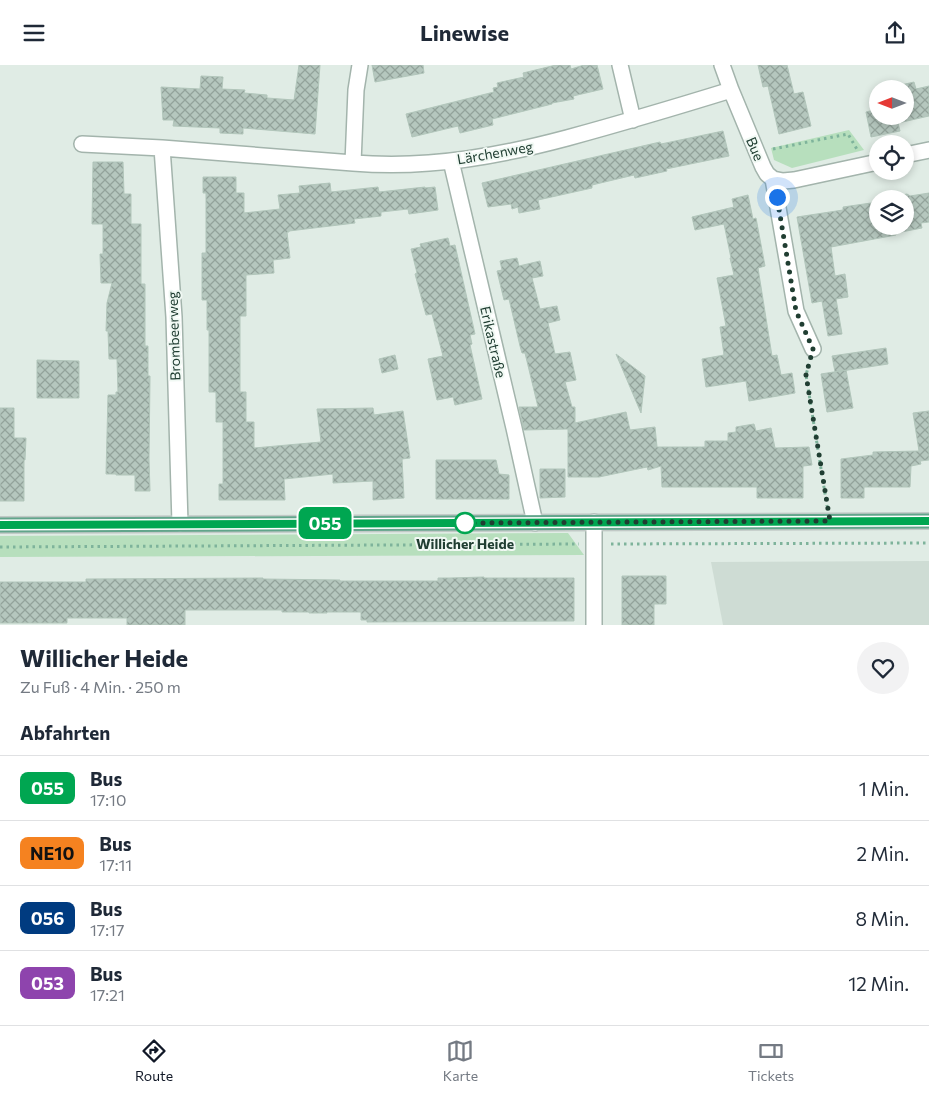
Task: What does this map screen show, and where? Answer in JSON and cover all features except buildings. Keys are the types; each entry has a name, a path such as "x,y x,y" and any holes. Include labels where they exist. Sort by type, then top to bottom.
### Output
{"main road":[{"path":"0,525 929,521"}],"street":[{"path":"353,163 356,90 360,65"},
{"path":"620,65 633,120"},
{"name":"Bue","path":"722,65 730,90 757,153 765,170 773,179 796,311 813,349"},
{"name":"Lärchenweg","path":"82,144 406,165 451,161 521,149 633,120 730,90"},
{"name":"Brombeerweg","path":"162,149 174,317 180,524"},
{"path":"914,153 929,150"},
{"name":"Erikastraße","path":"451,161 535,523"},
{"path":"773,179 782,181 794,180 869,164"},
{"path":"594,522 594,625"}],"path":[{"path":"757,153 848,134 869,159"},
{"path":"813,349 806,375 830,521"},
{"path":"0,547 929,543"}],"shaded area":[{"path":"929,561 929,625 723,625 711,562"}],"green space":[{"path":"849,130 864,150 792,168 774,160 771,148"},
{"path":"568,533 584,555 0,557 0,536"}],"bus line":[{"name":"055","path":"0,525 929,521"}],"place":[{"name":"Willicher Heide","path":"465,523"}],"route":[{"path":"465,523 830,521 806,375 813,349 796,311 777,197"}]}
